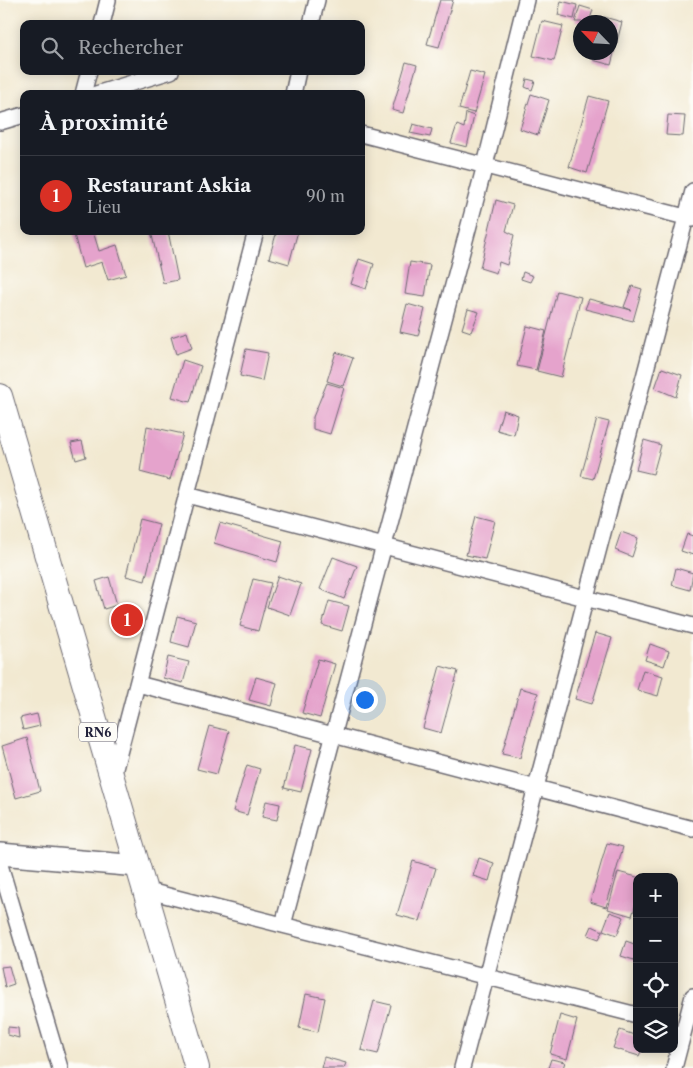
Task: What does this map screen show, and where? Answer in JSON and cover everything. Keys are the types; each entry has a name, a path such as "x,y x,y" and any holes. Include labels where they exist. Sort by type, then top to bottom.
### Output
{"main road":[{"name":"RN6","path":"0,396 197,1068"}],"street":[{"path":"103,20 108,0"},
{"path":"312,20 317,0"},
{"path":"283,925 485,166 526,0"},
{"path":"84,90 88,75"},
{"path":"109,90 158,75"},
{"path":"294,90 297,75"},
{"path":"0,122 20,116"},
{"path":"365,135 690,218"},
{"path":"462,1068 586,598 690,218 693,191"},
{"path":"112,779 255,235"},
{"path":"187,495 693,626"},
{"path":"138,684 693,829"},
{"path":"0,854 138,866"},
{"path":"0,864 60,1068"},
{"path":"145,890 633,1014"},
{"path":"674,1068 693,996"}],"building":[{"path":"440,0 453,0 439,47 427,44"},
{"path":"561,1 577,5 573,19 558,15"},
{"path":"580,6 593,10 591,15 577,15"},
{"path":"542,21 563,26 554,61 533,56"},
{"path":"618,21 622,22 618,38"},
{"path":"593,60 612,60 611,65"},
{"path":"406,62 417,65 403,113 392,110"},
{"path":"470,71 485,75 474,113 459,109"},
{"path":"527,79 535,81 532,90 525,87"},
{"path":"531,94 549,100 538,135 520,129"},
{"path":"589,96 608,101 587,173 569,167"},
{"path":"466,113 474,116 467,147 451,143 457,125 464,128"},
{"path":"668,115 685,116 683,136 666,135"},
{"path":"413,124 432,129 430,137 410,133"},
{"path":"496,200 513,205 506,231 514,235 507,265 499,262 496,273 480,268"},
{"path":"74,235 94,235 99,251 117,245 126,275 108,280 102,262 83,268"},
{"path":"152,235 169,235 178,280 163,283"},
{"path":"276,235 297,235 289,264 269,258"},
{"path":"359,259 374,264 366,289 351,284"},
{"path":"410,262 430,265 425,297 405,294"},
{"path":"523,272 533,276 530,282 521,279"},
{"path":"632,286 642,289 633,321 585,309 589,299 631,310 624,307"},
{"path":"557,291 581,297 561,377 537,371"},
{"path":"407,304 425,309 418,336 400,332"},
{"path":"468,309 479,312 471,332 462,329"},
{"path":"527,326 546,331 536,370 517,366"},
{"path":"187,332 192,348 176,354 171,337"},
{"path":"246,349 268,353 262,381 240,376"},
{"path":"336,352 353,358 343,386 327,381"},
{"path":"183,360 201,366 190,402 172,397"},
{"path":"662,368 682,375 676,397 655,388"},
{"path":"327,383 344,388 330,434 313,429 313,417"},
{"path":"503,410 518,415 514,435 497,430"},
{"path":"597,419 609,422 593,479 581,476"},
{"path":"147,426 183,434 170,480 140,472"},
{"path":"644,440 661,445 653,474 636,470"},
{"path":"82,441 86,457 76,460 71,443"},
{"path":"476,516 495,521 485,559 466,555"},
{"path":"140,519 159,524 145,581 126,576"},
{"path":"220,523 283,541 277,562 214,543"},
{"path":"621,532 638,538 632,557 615,550"},
{"path":"687,534 693,536 693,555 681,551"},
{"path":"333,557 357,566 344,599 320,589"},
{"path":"676,568 693,573 690,590 672,585"},
{"path":"278,576 301,584 290,615 267,607"},
{"path":"109,577 117,605 104,609 96,581"},
{"path":"253,579 271,583 258,631 240,626"},
{"path":"329,601 349,606 342,631 322,625"},
{"path":"118,615 136,615 135,625 118,624"},
{"path":"177,616 196,621 189,647 171,642"},
{"path":"595,633 612,638 592,704 575,699"},
{"path":"650,644 669,651 664,666 645,660"},
{"path":"168,657 189,662 183,683 163,678"},
{"path":"318,659 335,664 320,718 302,713"},
{"path":"440,666 458,671 441,733 423,728"},
{"path":"643,670 663,676 658,696 637,690"},
{"path":"256,677 277,683 271,706 249,700"},
{"path":"520,688 538,693 520,758 502,754"},
{"path":"37,714 40,726 23,730 20,718"},
{"path":"209,726 229,731 217,774 197,769"},
{"path":"27,738 40,791 16,798 2,746"},
{"path":"295,745 312,749 301,792 284,788"},
{"path":"247,765 260,769 247,815 233,811"},
{"path":"266,801 280,804 277,820 262,817"},
{"path":"607,843 623,847 606,907 590,902"},
{"path":"479,858 494,863 489,881 473,876"},
{"path":"413,861 436,868 420,921 397,915"},
{"path":"618,872 633,876 632,916 608,909"},
{"path":"610,912 624,917 617,935 603,930"},
{"path":"592,926 603,931 599,939 588,935"},
{"path":"626,941 633,944 633,960 621,956"},
{"path":"9,966 14,984 5,987 1,967"},
{"path":"306,994 325,998 318,1032 299,1028"},
{"path":"374,1001 391,1005 378,1054 361,1050"},
{"path":"560,1015 577,1020 567,1059 550,1054"},
{"path":"8,1027 18,1028 19,1038 8,1035"},
{"path":"620,1030 633,1035 633,1053 640,1053 639,1056 613,1048"},
{"path":"324,1057 346,1063 344,1068 321,1068"},
{"path":"551,1059 565,1062 563,1068 548,1068"}],"place":[{"name":"Restaurant Askia","path":"127,620"}]}
